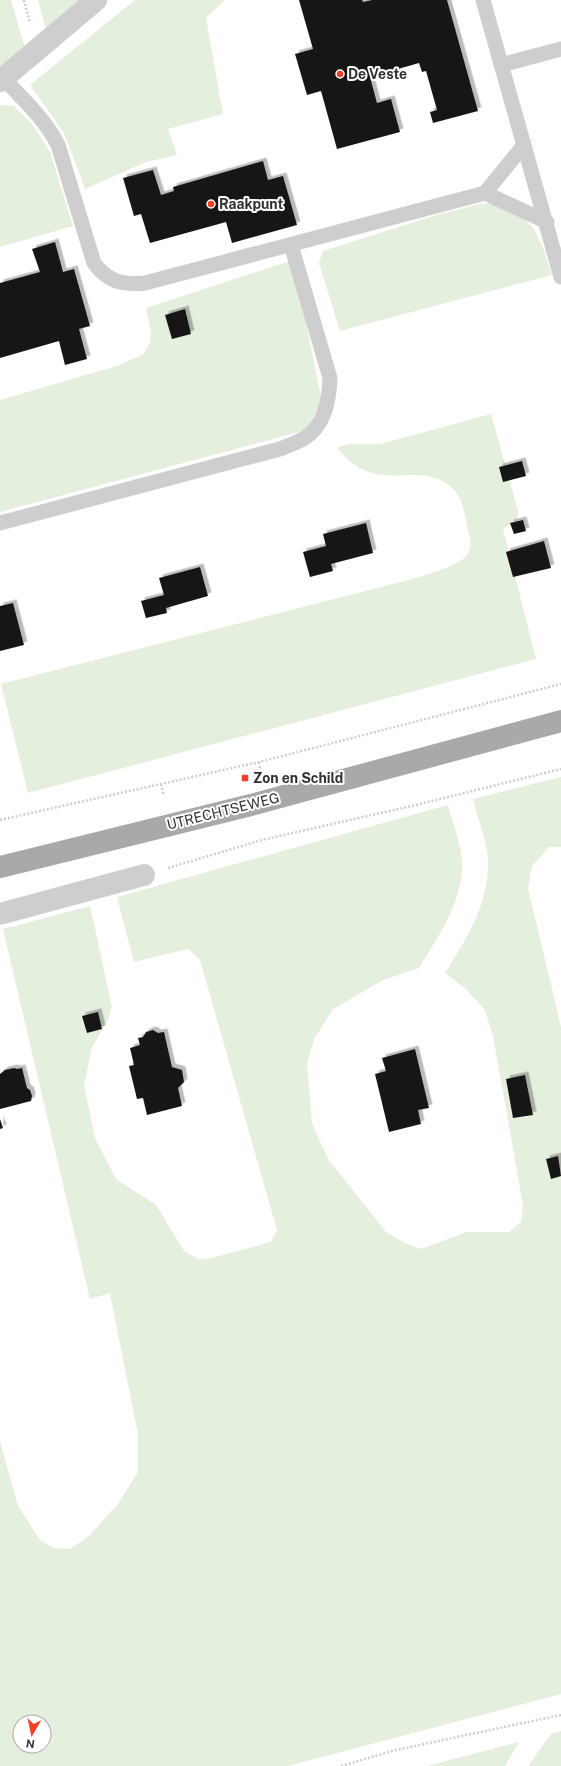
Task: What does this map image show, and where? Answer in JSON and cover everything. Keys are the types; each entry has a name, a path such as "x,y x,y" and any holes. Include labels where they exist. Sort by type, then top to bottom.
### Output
{"main road":[{"name":"UTRECHTSEWEG","path":"0,867 251,805 561,721"}],"street":[{"path":"2,79 96,0"},
{"path":"0,914 144,875"}],"lane":[{"path":"483,0 547,222 561,277"},
{"path":"501,65 561,49"},
{"path":"2,79 45,123 58,145 94,263 103,275 115,281 130,285 145,284 485,193 524,145"},
{"path":"485,193 547,222"},
{"path":"0,523 280,449 304,439 321,422 329,400 330,378 291,245"}],"path":[{"path":"0,820 259,762 561,684"},
{"path":"259,762 260,770"},
{"path":"144,875 262,840 416,805 561,769"},
{"path":"161,784 164,796"},
{"path":"340,1766 396,1750 561,1715"}],"green space":[{"path":"0,0 11,0 25,49 0,71"},
{"path":"38,0 81,0 46,30"},
{"path":"135,0 225,0 206,18 223,114 168,129 177,155 146,162 85,189 64,133 30,85"},
{"path":"0,105 14,106 33,125 50,152 73,226 0,247"},
{"path":"496,203 514,207 534,229 543,248 552,275 340,331 319,263 323,251 440,214 480,204"},
{"path":"293,260 322,401 306,430 0,512 0,400 120,365 144,354 150,342 151,332 146,308"},
{"path":"491,414 518,511 517,520 503,529 536,659 28,793 1,684 420,577 455,564 466,556 471,543 465,513 459,497 452,488 439,479 425,476 381,475 366,471 351,462 337,447 351,444 380,444"},
{"path":"561,777 561,847 549,847 532,866 528,888 561,1027 561,1694 288,1766 0,1766 0,1441 18,1506 40,1540 53,1548 70,1549 89,1536 118,1504 138,1472 138,1435 110,1293 90,1299 3,929 90,906 112,1007 108,1020 92,1047 84,1085 95,1138 116,1179 156,1205 184,1251 198,1259 208,1259 271,1242 277,1230 200,960 188,949 134,962 117,897 448,805 459,841 462,862 459,891 442,931 419,968 383,980 333,1009 314,1039 307,1064 312,1123 328,1159 386,1232 405,1243 421,1249 467,1232 509,1232 521,1222 523,1205 493,1036 485,1010 466,989 445,973 469,933 481,905 488,875 488,859 484,837 473,799"},
{"path":"561,1731 561,1766 528,1766 551,1734"},
{"path":"519,1742 505,1766 427,1766"}],"building":[{"name":"De Veste","path":"299,0 362,0 363,2 372,0 447,0 478,111 433,123 430,112 437,110 426,71 422,72 419,63 370,77 377,103 391,99 400,132 337,149 321,91 307,95 295,54 313,49"},
{"name":"Raakpunt","path":"263,161 268,180 283,176 297,225 232,243 226,222 150,243 141,214 134,216 123,178 153,170 161,195 174,191 173,187"},
{"path":"55,242 63,272 74,269 90,326 79,329 87,359 65,365 59,341 0,358 0,283 40,272 32,249"},
{"path":"185,309 191,334 172,339 165,315"},
{"path":"522,461 526,476 503,482 499,467"},
{"path":"523,520 526,531 514,534 510,523"},
{"path":"366,523 373,553 331,564 333,571 310,577 303,552 326,546 323,534"},
{"path":"544,541 551,568 513,577 506,552"},
{"path":"200,567 208,596 166,608 167,613 146,618 141,601 164,595 159,578"},
{"path":"13,603 24,645 0,651 0,606"},
{"path":"98,1012 102,1029 87,1033 82,1016"},
{"path":"153,1030 158,1033 164,1032 172,1067 182,1070 184,1082 178,1088 182,1106 147,1115 143,1098 137,1099 129,1066 134,1065 130,1048 140,1045 138,1038 143,1037 146,1032"},
{"path":"415,1049 429,1108 418,1110 421,1124 389,1132 375,1074 386,1071 382,1058"},
{"path":"22,1068 27,1088 30,1090 32,1096 31,1101 0,1109 0,1074 5,1070"},
{"path":"525,1075 533,1115 513,1118 506,1079"},
{"path":"0,1119 3,1128 0,1129"},
{"path":"558,1156 561,1176 551,1179 546,1159"}],"place":[{"name":"De Veste","path":"340,74"},
{"name":"Raakpunt","path":"211,204"},
{"name":"Zon en Schild","path":"245,778"}]}
